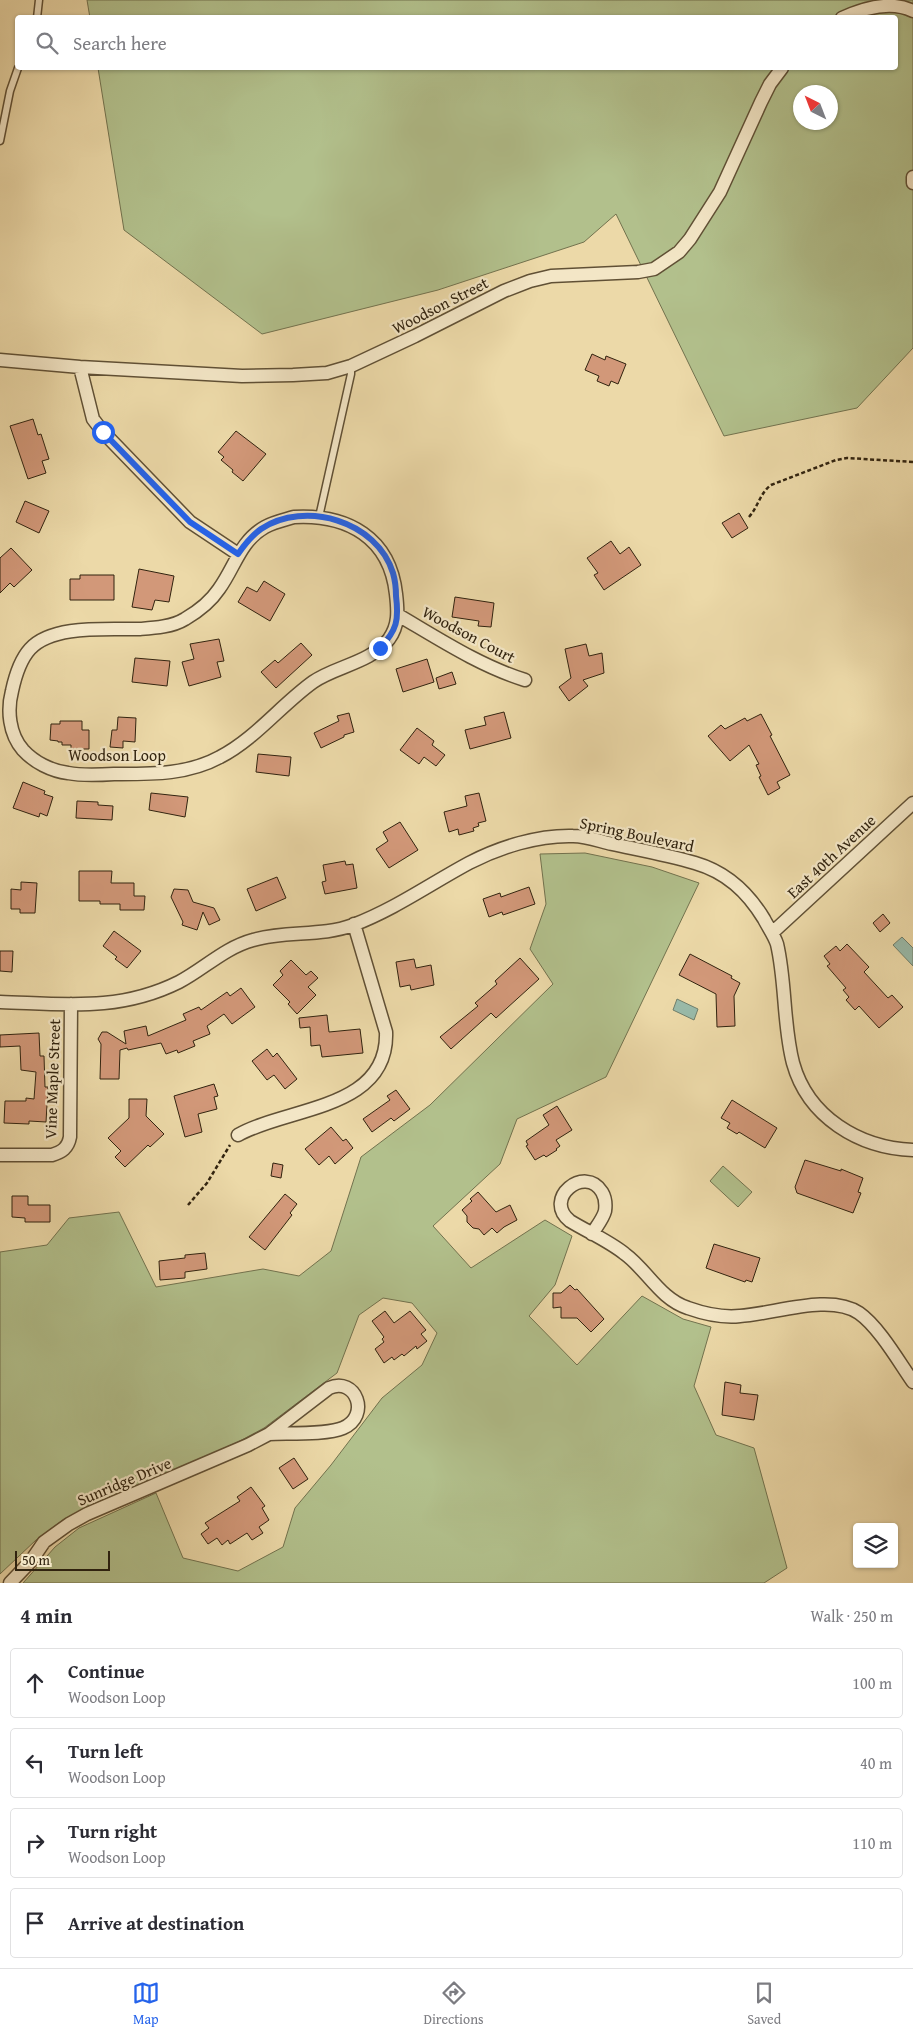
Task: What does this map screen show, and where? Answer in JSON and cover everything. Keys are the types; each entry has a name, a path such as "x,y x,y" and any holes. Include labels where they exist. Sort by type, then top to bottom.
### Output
{"street":[{"path":"850,15 878,5 893,4 913,11"},
{"name":"Woodson Street","path":"0,360 80,367 242,376 293,376 327,373 351,366 530,280 551,276 638,272 654,269 667,262 679,252 690,239 720,192 761,102 770,84 780,70"},
{"path":"913,177 913,183"},
{"path":"80,367 93,419 103,432 190,522 238,554"},
{"name":"Woodson Loop","path":"294,517 320,517 338,520 352,526 378,547 393,572 398,615 389,638 380,648 369,656 328,673 314,682 256,731 222,756 198,767 165,774 67,773 41,765 22,749 11,727 9,704 16,674 30,649 48,636 72,631 157,628 182,621 202,606 219,589 238,554 253,535 274,522 294,517"},
{"name":"Woodson Court","path":"398,615 467,655 525,680"},
{"name":"East 40th Avenue","path":"772,933 913,803"},
{"name":"Spring Boulevard","path":"0,1002 106,1004 131,1000 159,990 186,977 225,951 254,939 268,936 321,933 354,924 403,902 473,861 521,843 549,837 576,836 696,864 720,872 742,889 758,909 776,944 793,1063 802,1085 817,1107 834,1125 855,1138 881,1146 913,1150"},
{"path":"238,1135 262,1123 338,1100 359,1088 376,1069 385,1048 386,1032 354,924"},
{"name":"Vine Maple Street","path":"0,1155 52,1155 59,1153 68,1146 70,1137 71,1004"},
{"path":"592,1234 626,1254 661,1292 685,1307 716,1316 740,1316 827,1304 842,1306 858,1312 871,1323 913,1382"},
{"name":"Sunridge Drive","path":"10,1583 31,1561 42,1545 69,1524 87,1514 241,1449 269,1434 332,1387 346,1388 354,1394 358,1404 358,1414 354,1420 340,1430 269,1434"}],"lane":[{"path":"37,15 39,0"},
{"path":"0,141 10,91 17,70"},
{"path":"320,517 351,374 351,366"}],"path":[{"path":"748,517 755,510 763,493 771,485 836,460 854,457 913,462"},
{"path":"188,1205 207,1183 238,1135"}],"green space":[{"path":"87,0 913,0 913,348 857,408 724,436 616,214 584,242 438,290 262,334 124,230 98,70 898,70 898,15 90,15"},
{"path":"585,853 652,867 699,883 606,1077 517,1119 500,1164 433,1226 471,1268 545,1220 572,1236 555,1285 529,1316 577,1365 642,1296 683,1319 711,1327 694,1386 716,1435 754,1448 787,1568 764,1583 23,1583 55,1547 79,1528 156,1493 183,1558 238,1571 283,1547 295,1508 331,1465 382,1398 422,1365 437,1333 412,1303 383,1298 359,1315 337,1373 264,1428 238,1442 64,1519 36,1540 0,1574 0,1252 47,1245 69,1218 119,1212 156,1287 263,1269 299,1276 331,1251 361,1157 430,1105 553,984 530,949 546,904 540,854"},
{"path":"723,1166 752,1192 738,1207 710,1181"}],"shaded area":[{"path":"902,937 913,948 913,966 893,945"},
{"path":"677,999 698,1009 694,1020 673,1010"}],"building":[{"path":"592,354 605,360 606,356 626,364 618,384 611,381 609,386 597,381 599,376 585,370"},
{"path":"33,419 38,435 41,434 49,459 42,461 46,473 28,479 10,426"},
{"path":"236,431 266,454 243,481 221,460 224,457 218,452"},
{"path":"25,501 49,511 39,533 16,522"},
{"path":"739,513 748,528 732,538 722,523"},
{"path":"611,541 620,554 629,547 641,565 604,590 594,575 598,573 587,558"},
{"path":"11,548 32,570 14,587 10,583 0,593 0,558"},
{"path":"139,569 174,576 169,602 155,600 152,610 132,607"},
{"path":"80,575 114,575 114,600 70,600 70,579 80,579"},
{"path":"264,581 285,594 270,621 238,602 247,587 257,592"},
{"path":"455,597 494,603 491,627 478,626 479,621 452,617"},
{"path":"219,639 224,661 217,662 221,677 189,686 182,662 194,659 190,644"},
{"path":"301,643 312,655 276,688 261,672 275,660 278,663"},
{"path":"586,644 589,656 602,653 604,673 583,680 588,686 569,701 559,687 571,678 565,649"},
{"path":"135,658 170,661 167,686 132,682"},
{"path":"427,659 434,682 403,692 396,669"},
{"path":"452,672 456,684 439,689 436,678"},
{"path":"504,712 511,738 470,749 465,730 486,725 484,717"},
{"path":"349,713 354,732 344,735 344,737 321,748 314,733 339,721 337,716"},
{"path":"761,714 790,775 777,782 780,788 768,795 759,777 761,776 756,765 759,764 749,745 730,761 708,736 721,725 725,729 745,718 747,721"},
{"path":"118,717 136,718 135,742 123,741 123,748 110,747 112,730 117,730"},
{"path":"60,721 82,721 82,730 89,730 89,749 71,749 71,745 62,745 62,742 50,740 51,724 60,724"},
{"path":"417,728 434,741 432,745 445,755 436,766 424,757 419,764 400,750"},
{"path":"258,754 291,757 289,776 256,772"},
{"path":"23,782 45,791 44,794 53,797 47,816 40,813 39,817 13,808"},
{"path":"151,793 188,797 185,817 149,810"},
{"path":"479,793 486,821 478,823 479,826 473,828 474,831 459,835 458,829 449,832 444,812 467,806 465,796"},
{"path":"77,801 98,802 98,805 113,806 112,820 76,818"},
{"path":"400,822 418,850 389,868 376,849 388,841 383,832"},
{"path":"345,861 346,865 353,864 357,888 325,894 322,882 326,881 323,865"},
{"path":"79,871 112,871 111,883 134,883 134,896 145,896 144,910 120,910 120,904 100,904 100,901 79,901"},
{"path":"277,877 286,898 256,911 247,889"},
{"path":"21,882 37,883 35,913 20,913 20,909 11,909 11,889 21,890"},
{"path":"529,887 535,904 503,915 502,912 489,917 483,899 500,893 501,897"},
{"path":"174,889 188,890 193,902 214,908 220,920 209,925 203,912 197,930 182,925 183,922 171,897"},
{"path":"883,914 890,923 880,932 873,923"},
{"path":"114,931 141,951 127,968 103,946"},
{"path":"847,944 869,967 864,972 888,998 892,995 903,1007 879,1028 859,1006 855,1010 846,1000 849,997 843,990 846,988 827,966 830,964 824,956 836,946 840,951"},
{"path":"0,951 13,951 12,972 0,971"},
{"path":"690,954 732,976 731,978 740,983 734,996 735,1026 717,1027 716,994 679,975"},
{"path":"520,958 539,979 496,1018 491,1013 451,1049 440,1037 478,1006 475,1003 497,984 495,981"},
{"path":"414,959 416,968 431,965 434,985 411,990 410,985 400,987 396,962"},
{"path":"291,960 306,975 311,971 318,978 308,987 316,995 297,1014 288,1004 290,1002 273,985 283,975 280,971"},
{"path":"241,988 255,1007 232,1024 224,1014 207,1026 210,1034 193,1041 195,1046 178,1053 177,1050 166,1054 161,1043 120,1050 119,1079 100,1079 101,1044 98,1039 102,1032 107,1032 126,1044 124,1031 146,1026 148,1036 186,1020 183,1014 199,1007 201,1010 227,992 230,996"},
{"path":"327,1015 329,1032 360,1029 363,1053 322,1057 320,1045 311,1046 310,1027 300,1028 299,1018"},
{"path":"39,1033 40,1056 44,1056 45,1087 48,1087 46,1122 29,1121 29,1124 4,1123 5,1101 26,1101 26,1098 34,1099 36,1072 21,1070 20,1046 0,1047 0,1035"},
{"path":"267,1049 273,1057 277,1053 297,1079 285,1089 274,1075 267,1080 252,1061"},
{"path":"214,1084 218,1096 214,1097 217,1109 198,1114 202,1132 185,1137 174,1096"},
{"path":"396,1090 410,1109 394,1121 391,1118 372,1132 363,1119 390,1100 387,1096"},
{"path":"129,1099 147,1099 146,1116 164,1134 150,1147 148,1145 125,1167 115,1157 121,1151 108,1138 129,1118"},
{"path":"732,1100 777,1128 765,1148 739,1132 737,1134 727,1128 730,1123 721,1118"},
{"path":"557,1106 572,1130 556,1140 560,1146 557,1150 546,1157 544,1155 535,1160 526,1146 528,1145 526,1141 549,1125 543,1115"},
{"path":"331,1127 343,1141 346,1139 353,1148 335,1164 329,1156 319,1165 305,1149"},
{"path":"805,1160 841,1171 841,1169 863,1178 858,1192 861,1193 853,1213 797,1193 795,1187"},
{"path":"273,1163 283,1165 281,1178 271,1176"},
{"path":"478,1192 496,1212 510,1205 517,1220 497,1233 492,1228 484,1235 479,1229 473,1228 467,1222 467,1216 462,1210"},
{"path":"285,1194 297,1204 290,1213 292,1215 265,1250 249,1237"},
{"path":"12,1196 28,1196 28,1205 50,1205 50,1222 25,1222 25,1218 12,1217"},
{"path":"714,1244 760,1258 752,1282 746,1280 745,1282 706,1268"},
{"path":"205,1253 207,1269 185,1272 185,1278 160,1280 159,1261"},
{"path":"570,1285 575,1290 577,1289 604,1319 591,1332 577,1318 561,1318 561,1307 553,1308 553,1293 561,1293"},
{"path":"385,1311 394,1323 410,1311 426,1330 421,1334 427,1341 417,1349 416,1346 404,1356 402,1354 394,1360 392,1357 384,1363 375,1349 384,1342 382,1339 384,1337 372,1321"},
{"path":"725,1382 741,1385 740,1393 758,1395 754,1420 722,1415"},
{"path":"294,1458 308,1479 293,1489 279,1468"},
{"path":"251,1487 265,1506 262,1508 269,1520 259,1527 263,1533 252,1540 247,1533 230,1544 228,1540 222,1545 217,1538 208,1544 201,1534 209,1528 205,1523 240,1501 237,1497"}],"route":[{"path":"103,432 190,522 238,554 253,535 263,528 274,522 294,517 308,516 338,520 352,526 365,535 378,547 386,559 393,572 395,583 398,615 395,627 389,638 380,648"}]}
